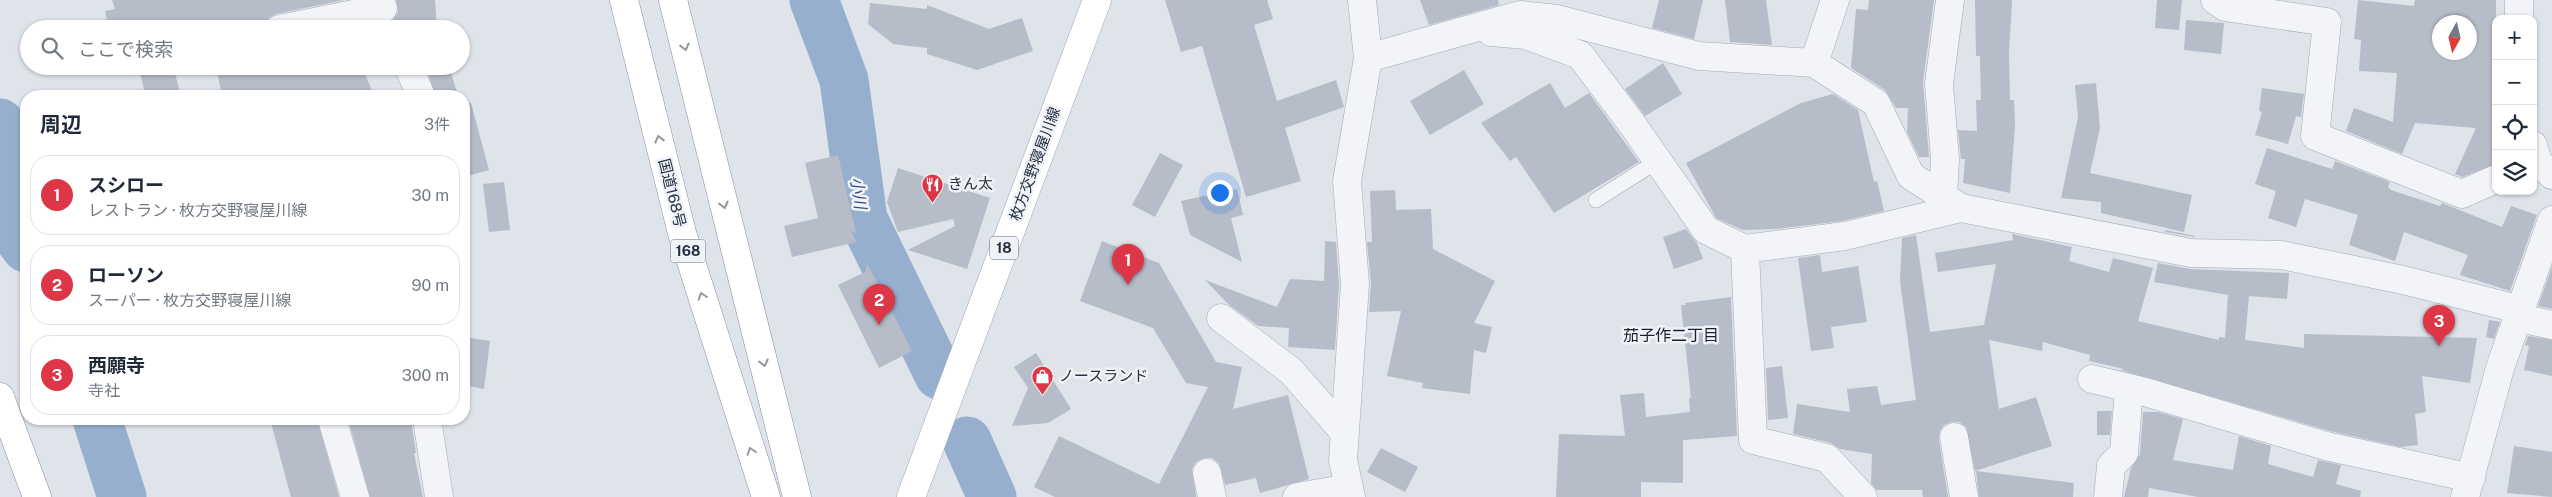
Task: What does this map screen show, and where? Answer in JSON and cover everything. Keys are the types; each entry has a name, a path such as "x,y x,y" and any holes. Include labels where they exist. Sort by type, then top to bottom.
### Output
{"main road":[{"name":"国道168号","path":"624,0 682,232 766,497"},
{"path":"673,0 797,497"},
{"name":"枚方交野寝屋川線","path":"911,497 1097,0"},
{"path":"0,397 37,497"}],"street":[{"path":"1297,497 1350,492 1343,460 1355,284 1347,180 1368,58 1362,0"},
{"path":"1814,63 1835,0"},
{"path":"1950,0 1939,84 1945,160 1952,203"},
{"path":"2215,0 2225,7 2327,22 2315,136 2462,194 2492,181"},
{"path":"2519,0 2519,15"},
{"path":"336,20 386,12"},
{"path":"1368,58 1520,16 1558,19 1700,56 1814,63 1876,103 1911,176 1952,203 2191,253 2281,255 2403,280 2521,314 2552,325"},
{"path":"1471,30 1526,35 1580,55 1659,160 1706,230 1745,249 1845,236 1952,203"},
{"path":"412,75 418,90"},
{"path":"2092,379 2129,388 2468,487 2500,368 2521,314 2552,220"},
{"path":"1745,249 1753,440 1827,458 1863,497"},
{"path":"1221,318 1291,371 1345,433"},
{"path":"2108,497 2111,466 2124,453 2129,388"},
{"path":"334,425 355,497"},
{"path":"428,425 441,494"},
{"path":"1954,437 1964,497"}],"lane":[{"path":"1596,200 1659,160"}],"building":[{"path":"112,0 344,0 276,14 268,20 107,20 105,11 115,9"},
{"path":"396,0 435,0 436,20 393,20 398,12"},
{"path":"1165,0 1267,0 1273,19 1254,25 1277,101 1336,80 1344,107 1285,128 1301,181 1246,197 1202,46 1181,52"},
{"path":"1420,0 1498,0 1499,5 1429,25"},
{"path":"1659,0 1703,0 1694,39 1652,28"},
{"path":"1725,0 1766,0 1772,45 1730,42"},
{"path":"1869,0 1934,0 1923,82 1929,157 1919,157 1907,132 1908,108 1896,108 1885,90 1851,68 1856,9 1868,10"},
{"path":"1975,0 2012,0 2009,53 2010,100 2014,100 2015,124 2010,193 1963,183 1965,159 1961,159 1958,130 1977,131 1976,100 1981,100 1980,56 1976,56"},
{"path":"2157,0 2182,0 2179,30 2155,28"},
{"path":"2358,0 2414,6 2415,0 2496,0 2496,15 2492,15 2492,166 2462,177 2455,174 2476,128 2415,123 2402,154 2346,131 2354,108 2393,122 2397,73 2359,71 2361,40 2354,39"},
{"path":"870,3 927,9 927,5 989,29 1022,18 1033,51 977,70 927,54 927,48 893,44 868,24"},
{"path":"2186,20 2224,23 2221,54 2184,50"},
{"path":"1663,63 1682,94 1645,116 1625,89"},
{"path":"1464,70 1484,104 1430,135 1410,101"},
{"path":"140,75 175,75 179,90 144,90"},
{"path":"218,75 366,75 372,90 221,90"},
{"path":"428,75 452,75 456,90 434,90"},
{"path":"1550,83 1565,108 1589,93 1639,162 1554,213 1516,157 1510,161 1481,123"},
{"path":"2096,83 2100,128 2090,173 2192,195 2184,232 2101,213 2101,202 2061,198 2078,117 2075,85"},
{"path":"2262,88 2304,94 2301,117 2296,116 2288,144 2255,135 2262,112 2259,111"},
{"path":"1833,94 1858,110 1874,182 1877,181 1884,211 1842,221 1776,229 1743,230 1716,218 1686,163 1801,103"},
{"path":"470,103 489,170 470,175"},
{"path":"2267,148 2332,169 2335,161 2390,182 2388,187 2391,190 2440,206 2442,203 2502,227 2511,206 2537,215 2510,291 2460,275 2468,255 2404,232 2395,261 2349,245 2358,215 2305,199 2296,227 2268,218 2276,191 2255,184"},
{"path":"1160,153 1183,165 1155,217 1132,205"},
{"path":"838,155 856,233 851,231 857,242 792,257 784,226 818,218 805,163"},
{"path":"898,168 990,198 967,269 908,250 955,226 953,219 898,232 887,202"},
{"path":"504,182 510,230 489,232 483,184"},
{"path":"1237,189 1243,215 1231,218 1242,262 1190,235 1181,201"},
{"path":"1395,190 1396,210 1431,209 1433,249 1495,281 1474,323 1492,327 1486,353 1474,350 1470,394 1422,388 1423,383 1387,376 1401,311 1369,312 1371,283 1367,242 1372,242 1370,191"},
{"path":"1686,229 1697,243 1703,259 1674,269 1663,237"},
{"path":"2165,230 2195,236 2195,237 2165,232"},
{"path":"2012,234 2072,247 2069,261 2109,272 2113,258 2153,268 2138,321 2219,340 2219,337 2225,338 2228,295 2154,282 2158,263 2190,269 2289,273 2287,299 2249,296 2245,340 2304,348 2304,334 2477,338 2470,383 2422,376 2426,412 2415,414 2418,445 2401,447 2330,431 2120,370 2124,369 2089,361 2090,355 2043,342 2042,351 1989,340 1999,409 2036,397 2052,446 1975,471 1966,427 1959,422 1951,422 1944,425 1940,431 1939,440 1948,497 1923,497 1922,490 1876,490 1871,483 1872,454 1840,449 1831,443 1793,434 1797,404 1850,412 1847,389 1877,386 1881,405 1916,400 1900,281 1902,238 1916,235 1930,332 1984,325 1996,264 1938,272 1935,253 2013,240"},
{"path":"1102,241 1159,263 1216,362 1242,367 1233,409 1288,395 1309,479 1260,493 1256,478 1225,485 1219,463 1212,458 1204,458 1196,462 1192,469 1196,497 1055,497 1034,487 1059,436 1159,484 1208,387 1186,383 1153,328 1080,301"},
{"path":"1325,241 1336,242 1339,284 1335,350 1288,347 1289,328 1258,326 1229,305 1205,280 1277,307 1290,279 1324,281"},
{"path":"1820,255 1822,272 1858,266 1867,322 1831,327 1834,348 1811,351 1798,258"},
{"path":"867,263 912,351 879,368 838,285 865,272"},
{"path":"2552,267 2552,309 2538,306"},
{"path":"1731,297 1737,436 1683,440 1683,483 1641,482 1641,497 1556,497 1559,434 1625,436 1620,395 1644,393 1646,417 1690,412 1689,398 1691,398 1681,305"},
{"path":"2489,320 2500,322 2494,339 2486,337"},
{"path":"2528,336 2552,340 2552,376 2524,370 2529,346 2525,345"},
{"path":"470,338 490,341 484,389 470,386"},
{"path":"1036,353 1071,409 1048,423 1012,426 1028,388 1014,367"},
{"path":"1782,366 1788,418 1768,420 1766,368"},
{"path":"2097,411 2112,411 2110,435 2097,435"},
{"path":"2143,412 2158,412 2183,419 2173,460 2233,470 2239,436 2271,446 2268,464 2313,477 2318,460 2341,465 2336,484 2361,491 2360,497 2198,497 2149,488 2148,497 2124,497 2131,468 2140,454"},
{"path":"272,425 319,425 339,497 291,497"},
{"path":"350,425 412,425 416,453 414,453 423,497 370,497"},
{"path":"2514,446 2552,452 2552,497 2507,493"},
{"path":"1381,448 1418,467 1405,492 1367,472"},
{"path":"1976,471 2074,483 2073,497 1979,497"}],"waterway":[{"name":"小川","path":"814,0 844,80 863,219 939,375"},
{"path":"0,123 20,185"},
{"path":"0,213 20,240"},
{"path":"99,425 122,497"},
{"name":"小川","path":"967,441 992,497"}],"place":[{"name":"きん太","path":"932,203"},
{"name":"スシロー","path":"1128,285"},
{"name":"ローソン","path":"879,325"},
{"name":"西願寺","path":"2439,346"},
{"name":"ノースランド","path":"1043,395"}],"district":[{"name":"茄子作二丁目","path":"1671,335"}]}
